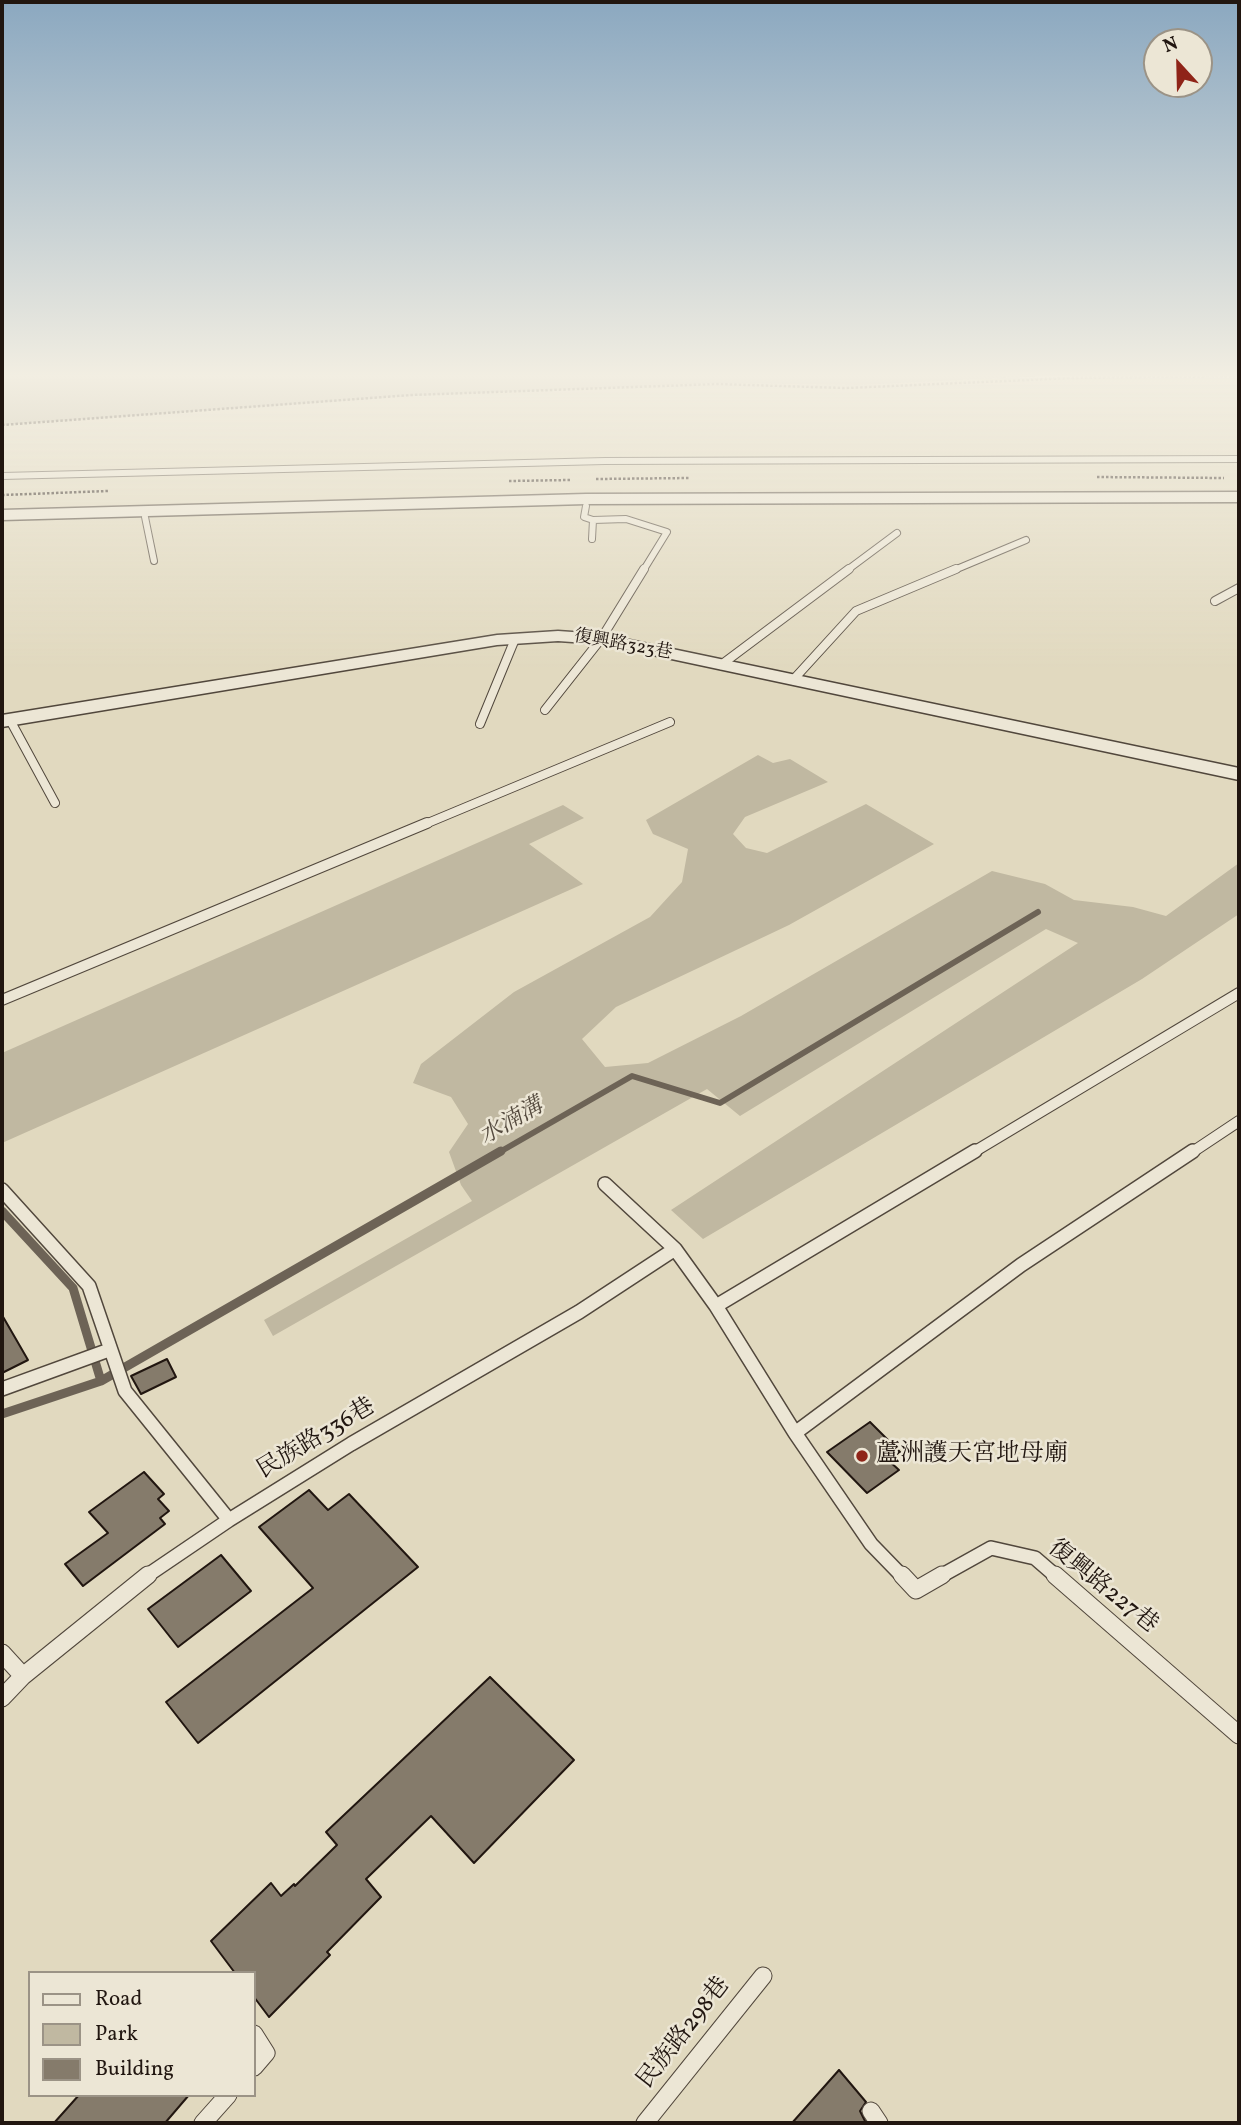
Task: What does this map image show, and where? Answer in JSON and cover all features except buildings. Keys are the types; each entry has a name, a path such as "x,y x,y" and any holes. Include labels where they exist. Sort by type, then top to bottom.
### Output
{"street":[{"path":"2,515 586,499 1239,497"},
{"path":"2,522 145,517 1239,504"},
{"name":"復興路323巷","path":"6,721 515,639 558,636 601,639 1239,774"}],"lane":[{"path":"2,476 116,473"},
{"path":"545,710 601,639 667,532 626,519 589,513 592,539"},
{"path":"145,517 153,561"},
{"path":"721,665 897,533"},
{"path":"793,680 856,611 1026,540"},
{"path":"1215,601 1239,588"},
{"path":"480,724 515,639"},
{"path":"6,721 55,803"},
{"path":"2,1000 670,722"},
{"path":"716,1306 1239,993"},
{"path":"795,1433 1021,1265 1239,1121"},
{"name":"復興路227巷","path":"605,1184 675,1249 716,1306 795,1433 871,1544 916,1590 991,1548 1035,1558 1239,1735"},
{"path":"2,1190 89,1286 125,1391 229,1520"},
{"name":"民族路336巷","path":"2,1698 23,1676 131,1587 229,1520 351,1444 579,1312 675,1249"},
{"path":"2,1390 109,1350"},
{"path":"2,1653 23,1676"},
{"name":"民族路298巷","path":"645,2123 763,1976"},
{"path":"256,2037 266,2053 256,2065"},
{"path":"203,2123 226,2097"}],"green space":[{"path":"758,755 773,763 790,759 828,782 745,817 733,834 746,848 767,853 866,804 934,844 789,925 616,1007 582,1039 605,1067 648,1063 741,1016 992,871 1045,884 1074,900 1133,907 1166,916 1239,863 1239,914 1142,979 703,1239 671,1210 1078,943 1046,929 740,1116 707,1089 273,1336 264,1320 472,1201 461,1185 449,1152 468,1124 451,1097 413,1083 421,1064 514,992 650,917 682,882 688,849 653,834 646,820"},
{"path":"563,805 584,818 529,844 583,884 2,1143 2,1053"}],"waterway":[{"name":"水湳溝","path":"498,1153 632,1076 720,1103 1038,912"},
{"name":"水湳溝","path":"101,1381 501,1151"},
{"path":"2,1211 73,1288 101,1381"},
{"name":"水湳溝","path":"2,1414 101,1381"}],"place":[{"name":"蘆洲護天宮地母廟","path":"862,1456"}]}
